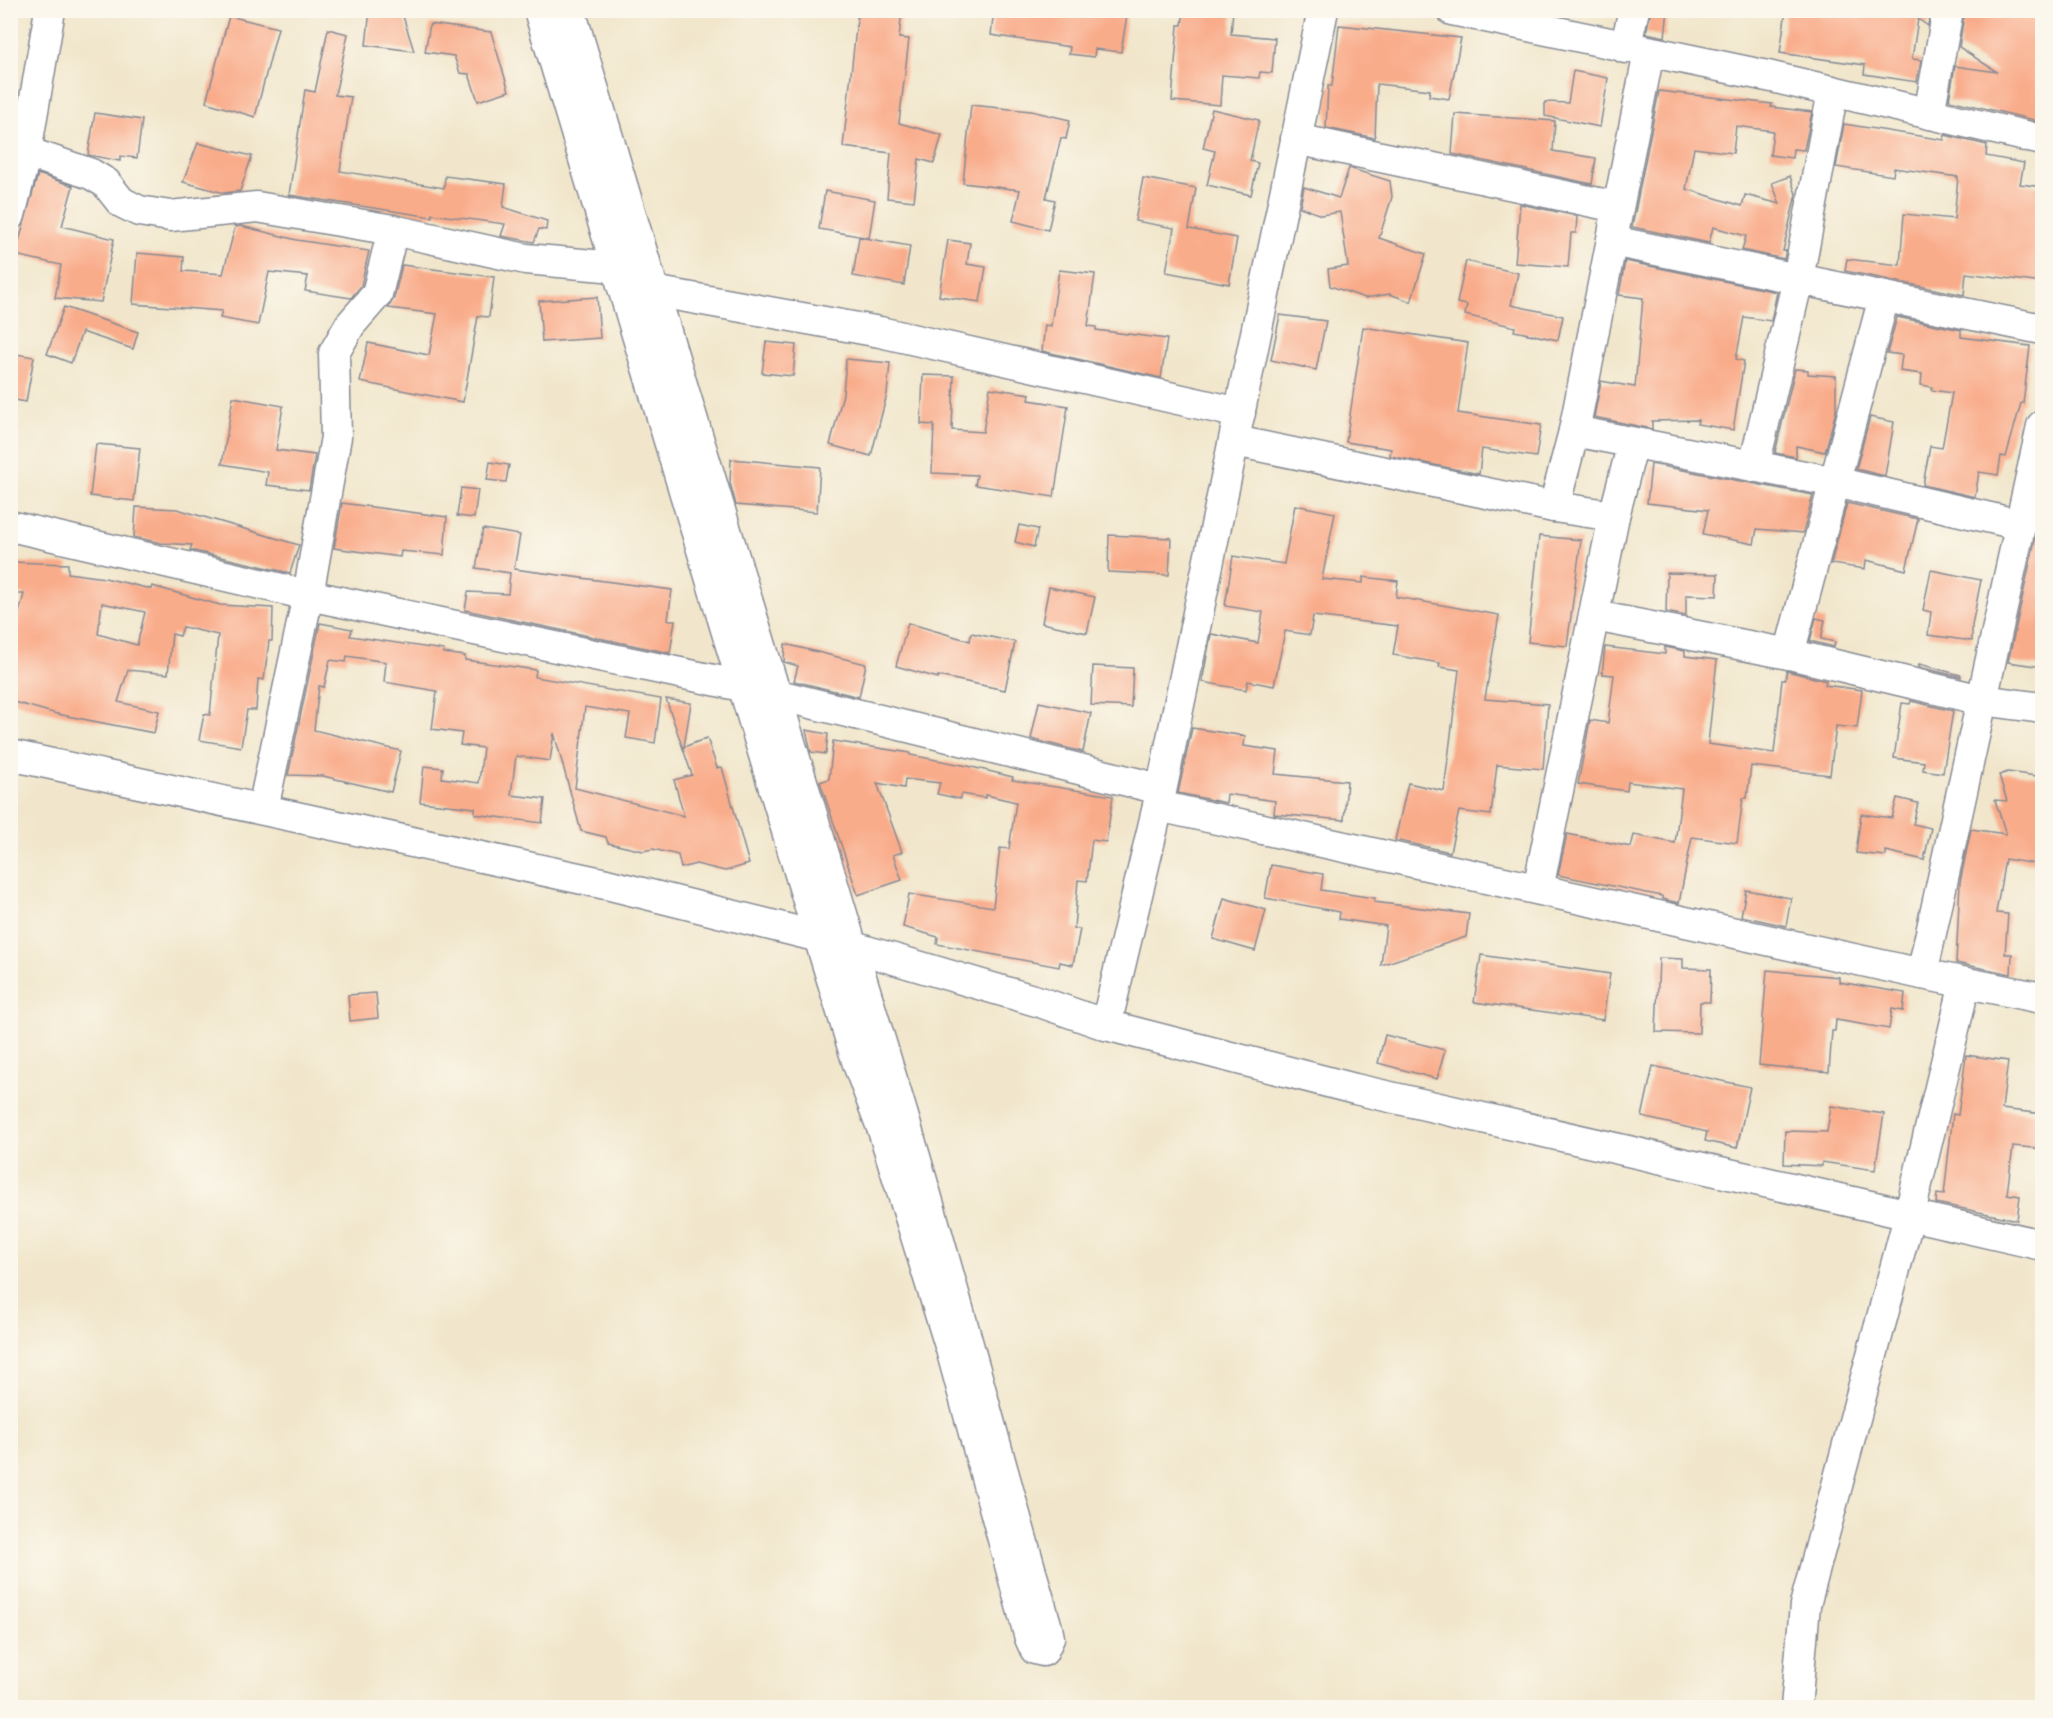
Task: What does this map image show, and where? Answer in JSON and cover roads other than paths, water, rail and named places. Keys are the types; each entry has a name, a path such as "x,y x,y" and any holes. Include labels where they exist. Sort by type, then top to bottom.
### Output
{"street":[{"path":"10,215 26,152 50,10"},
{"path":"539,10 858,1064 884,1133 951,1349 1030,1638 1035,1649 1044,1651 1050,1638 910,1140 570,10"},
{"path":"1106,1024 1159,797 1238,427 1323,10"},
{"path":"1452,10 1833,91 2043,140"},
{"path":"1554,507 1574,431 1612,241 1637,50 1634,10"},
{"path":"1929,114 1948,10"},
{"path":"1754,466 1798,279 1833,91"},
{"path":"1296,139 1617,207"},
{"path":"26,152 91,174 106,183 122,202 139,211 170,216 257,207 393,230 526,259 615,267"},
{"path":"263,809 308,595 336,437 334,353 350,325 377,294 393,230"},
{"path":"1612,241 2043,329"},
{"path":"653,291 880,332 1238,427 1554,507 1614,516"},
{"path":"1789,654 1884,297"},
{"path":"1922,974 2043,426"},
{"path":"1574,431 1835,483 2021,525"},
{"path":"1538,889 1614,516 1633,443"},
{"path":"10,526 308,595 742,686 1159,797 1538,889 1922,974 2043,998"},
{"path":"1595,616 1789,654 1982,700 2043,708"},
{"path":"10,755 606,884 819,937 851,949 1040,1002 1106,1024 1355,1089 2043,1245"},
{"path":"1796,1707 1805,1605 1910,1213 1965,982"}]}
